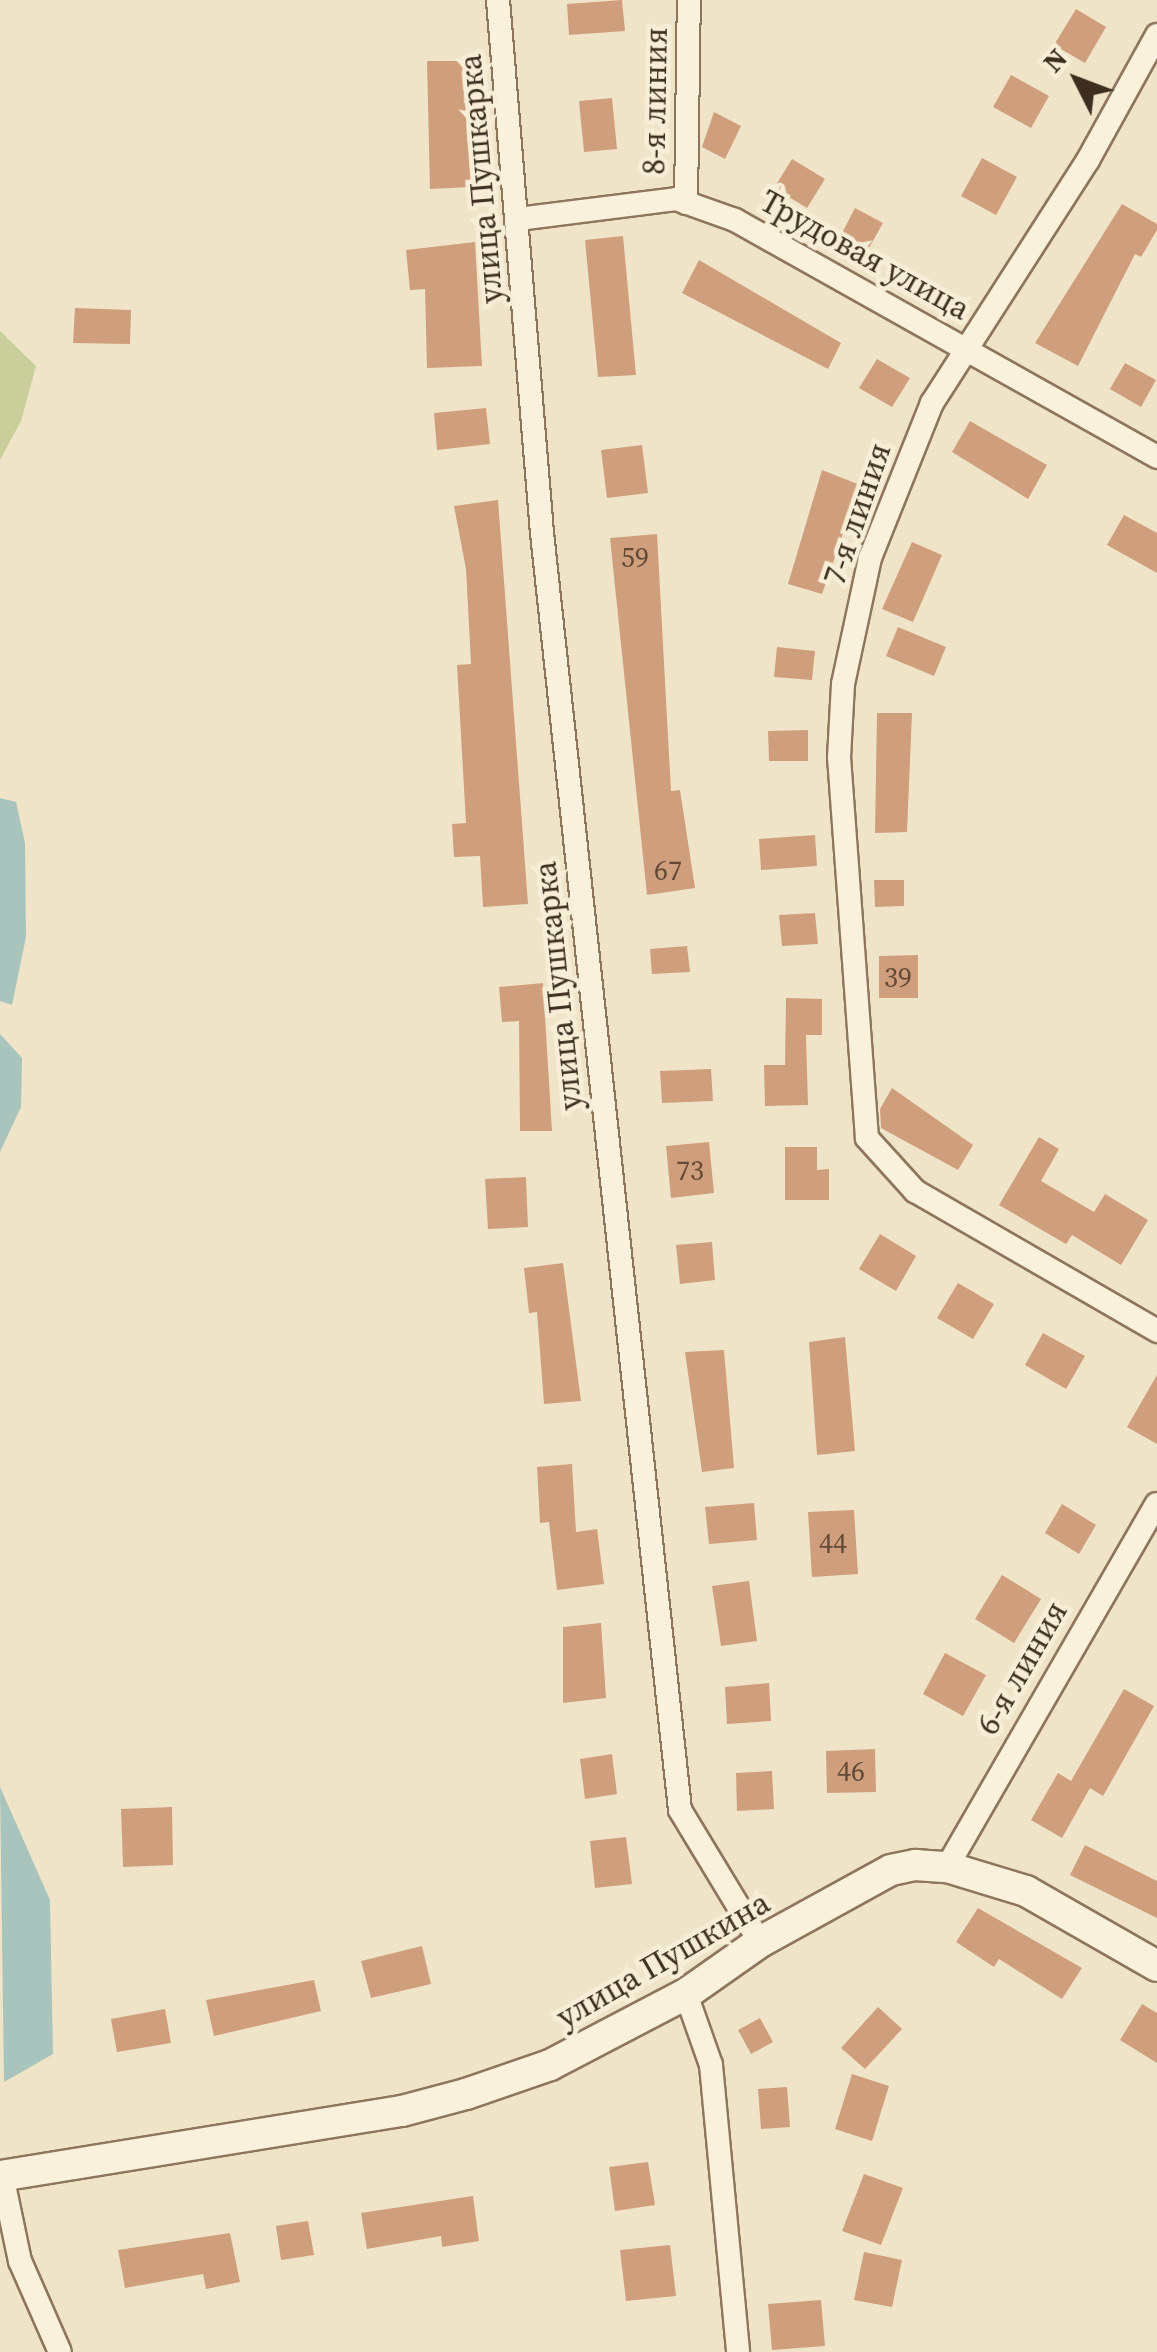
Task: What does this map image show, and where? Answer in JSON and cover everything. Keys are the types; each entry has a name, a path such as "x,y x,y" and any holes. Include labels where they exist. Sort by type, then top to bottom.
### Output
{"street":[{"name":"улица Пушкарка","path":"498,0 542,533 680,1810 760,1942"},
{"name":"8-я линия","path":"686,202 688,0"},
{"name":"7-я линия","path":"1157,35 1137,80 932,403 870,558 842,684 839,757 867,1138 916,1191 1157,1331"},
{"name":"Трудовая улица","path":"518,220 686,202 735,220 1157,457"},
{"name":"6-я линия","path":"948,1867 1157,1504"},
{"name":"улица Пушкина","path":"1,2176 402,2111 550,2066 686,1994 760,1942 891,1870 948,1867 1026,1891 1157,1966"},
{"path":"686,1994 712,2064 738,2352"},
{"path":"1,2176 20,2260 60,2352"}],"green space":[{"path":"0,331 36,366 21,421 0,460"}],"water":[{"path":"0,798 16,802 25,843 26,937 12,1005 0,1001"},
{"path":"0,1034 22,1058 21,1107 0,1152"},
{"path":"0,1787 50,1900 53,2054 4,2082"}],"building":[{"path":"622,0 625,31 569,35 567,4"},
{"path":"1076,9 1106,27 1085,63 1054,45"},
{"path":"427,61 462,61 471,187 430,189"},
{"path":"1011,75 1049,96 1031,128 993,107"},
{"path":"612,98 617,149 584,152 579,101"},
{"path":"714,112 741,126 725,159 702,147"},
{"path":"982,158 1017,177 996,215 961,196"},
{"path":"792,159 825,179 807,208 774,188"},
{"path":"1122,204 1157,224 1157,230 1141,257 1135,254 1078,366 1035,343"},
{"path":"855,208 883,223 869,248 842,233"},
{"path":"623,236 636,375 598,377 585,240"},
{"path":"475,242 482,366 427,368 425,289 410,290 406,250"},
{"path":"699,260 841,343 828,369 682,293"},
{"path":"75,308 131,310 130,344 73,343"},
{"path":"877,359 910,378 892,407 859,388"},
{"path":"1125,363 1156,380 1141,407 1110,389"},
{"path":"486,408 490,444 437,450 434,413"},
{"path":"970,421 1047,465 1028,499 952,452"},
{"path":"642,445 648,493 607,498 601,450"},
{"path":"822,470 860,485 822,594 788,584"},
{"path":"498,500 528,904 483,907 480,856 454,857 452,824 466,823 457,665 471,664 466,569 454,506"},
{"path":"1124,515 1157,533 1157,573 1107,545"},
{"path":"657,534 671,791 680,790 695,888 647,895 610,538"},
{"path":"912,542 942,555 913,622 882,609"},
{"path":"898,627 946,647 934,676 886,656"},
{"path":"777,647 815,651 812,680 774,677"},
{"path":"877,713 912,713 907,832 875,833"},
{"path":"808,730 808,761 769,761 768,731"},
{"path":"815,835 817,866 761,870 759,839"},
{"path":"874,880 904,880 904,906 875,907"},
{"path":"815,913 818,944 782,946 779,915"},
{"path":"687,946 690,972 652,974 650,949"},
{"path":"918,955 918,998 879,998 879,956"},
{"path":"543,983 552,1131 520,1131 519,1021 502,1022 499,987"},
{"path":"786,998 822,999 822,1035 806,1035 808,1105 765,1106 764,1065 785,1065"},
{"path":"711,1069 713,1101 662,1103 660,1071"},
{"path":"892,1088 973,1145 958,1170 881,1128 880,1109"},
{"path":"1039,1137 1059,1149 1041,1181 1094,1212 1105,1194 1148,1220 1121,1265 1072,1235 1066,1244 999,1205"},
{"path":"709,1142 714,1193 671,1198 666,1146"},
{"path":"785,1147 817,1147 817,1170 829,1169 829,1200 785,1200"},
{"path":"526,1177 528,1227 488,1229 485,1179"},
{"path":"880,1234 916,1256 896,1291 859,1269"},
{"path":"712,1242 715,1280 680,1284 676,1245"},
{"path":"563,1263 581,1401 544,1404 537,1312 529,1313 524,1268"},
{"path":"958,1283 994,1304 973,1339 937,1318"},
{"path":"1043,1333 1085,1356 1066,1389 1025,1365"},
{"path":"845,1337 855,1451 817,1455 809,1342"},
{"path":"724,1350 734,1468 702,1472 685,1352"},
{"path":"1157,1375 1157,1444 1127,1427"},
{"path":"572,1464 576,1532 597,1529 604,1584 557,1590 549,1522 540,1523 537,1467"},
{"path":"754,1503 757,1540 709,1544 705,1507"},
{"path":"1062,1504 1096,1525 1079,1554 1045,1533"},
{"path":"854,1510 858,1574 812,1577 808,1512"},
{"path":"1002,1575 1041,1599 1014,1643 975,1619"},
{"path":"749,1581 757,1641 721,1646 712,1586"},
{"path":"601,1623 606,1698 563,1703 563,1627"},
{"path":"945,1653 986,1675 963,1716 923,1694"},
{"path":"769,1683 771,1721 727,1724 725,1687"},
{"path":"1124,1689 1154,1706 1103,1796 1090,1788 1062,1838 1031,1820 1058,1773 1071,1781"},
{"path":"875,1749 876,1792 827,1793 826,1751"},
{"path":"612,1754 617,1794 585,1799 580,1759"},
{"path":"772,1771 774,1809 737,1811 736,1773"},
{"path":"172,1807 173,1865 123,1867 121,1809"},
{"path":"626,1837 632,1884 595,1888 590,1841"},
{"path":"1085,1845 1157,1881 1157,1918 1070,1875"},
{"path":"978,1908 1082,1968 1062,1999 999,1959 994,1967 956,1942"},
{"path":"422,1946 431,1984 371,1998 361,1961"},
{"path":"314,1980 321,2011 214,2036 206,2000"},
{"path":"1142,2004 1157,2013 1157,2063 1120,2040"},
{"path":"878,2007 902,2029 865,2069 841,2048"},
{"path":"165,2009 171,2043 117,2052 111,2019"},
{"path":"760,2018 773,2042 751,2054 738,2030"},
{"path":"852,2074 889,2086 872,2141 835,2129"},
{"path":"787,2087 790,2127 761,2129 758,2089"},
{"path":"648,2162 655,2205 615,2211 609,2167"},
{"path":"864,2174 903,2188 881,2245 842,2231"},
{"path":"473,2196 479,2241 442,2247 441,2236 367,2249 361,2213"},
{"path":"308,2221 314,2255 281,2260 276,2226"},
{"path":"230,2233 240,2282 206,2289 203,2274 125,2288 118,2250"},
{"path":"670,2245 676,2296 626,2301 620,2250"},
{"path":"864,2252 902,2260 892,2307 854,2300"},
{"path":"821,2300 825,2346 772,2350 768,2304"}]}
